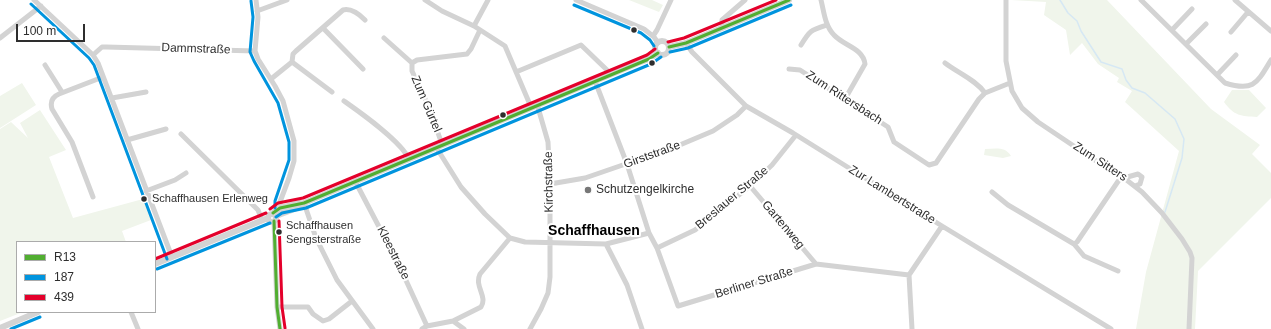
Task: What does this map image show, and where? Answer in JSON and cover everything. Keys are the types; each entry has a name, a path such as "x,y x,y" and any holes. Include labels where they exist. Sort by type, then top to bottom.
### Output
{"street":[{"path":"34,0 93,55 98,63 172,257"},
{"path":"256,0 258,11 254,51 285,107 295,148 292,166 280,202 280,208"},
{"path":"258,11 287,0"},
{"path":"425,0 442,11 480,30"},
{"path":"576,0 644,29 653,36 658,43"},
{"path":"653,36 672,0"},
{"path":"722,28 722,20 746,0"},
{"path":"669,47 686,43 789,0"},
{"path":"821,0 827,25 834,36 862,54 864,58 865,64 845,99"},
{"name":"Zum Sitters","path":"1006,0 1006,60 1012,91 1022,108 1036,120 1135,186 1162,213 1182,239 1192,258 1189,329"},
{"path":"1141,0 1225,83 1238,87 1253,84 1260,78 1271,60"},
{"path":"1235,0 1271,31"},
{"path":"474,26 485,1"},
{"path":"0,38 41,6"},
{"path":"1172,30 1192,9"},
{"path":"270,79 292,62 293,54 343,10 351,10 365,20"},
{"path":"1230,32 1248,12"},
{"path":"1186,44 1206,24"},
{"path":"801,45 809,33 827,25"},
{"path":"324,28 363,69"},
{"name":"Kirchstraße","path":"480,30 507,48 516,72 534,106 548,142 550,184 550,277 548,293 530,329"},
{"name":"Zum Gürtel","path":"412,63 417,60 467,54 480,30"},
{"name":"Zum Gürtel","path":"384,38 412,63 412,70 442,144"},
{"path":"658,43 665,42 669,47"},
{"path":"658,43 656,49 658,53"},
{"name":"Zur Lambertstraße","path":"686,43 692,52 746,106 796,135 1111,329"},
{"path":"516,72 581,45 607,70 609,75"},
{"name":"Dammstraße","path":"93,55 102,47 254,51"},
{"path":"658,53 661,55 666,54 669,47"},
{"path":"280,329 270,218 280,208 304,203 638,62 650,59 658,53"},
{"path":"1217,75 1236,55"},
{"path":"292,62 332,92"},
{"path":"945,63 981,87 985,93"},
{"path":"46,65 62,92"},
{"name":"Zum Rittersbach","path":"789,69 800,70 888,127 894,142 929,165 936,164 979,99 985,93 1010,83"},
{"path":"93,197 74,146 52,110 51,104 52,99 62,92 104,77"},
{"name":"Berliner Straße","path":"595,81 627,164 649,232 657,248 678,306 816,264 909,275"},
{"path":"112,98 146,92"},
{"path":"344,101 361,113 399,145 409,159"},
{"name":"Girststraße","path":"550,184 585,178 675,147 713,131 737,115 746,106"},
{"path":"128,140 166,129"},
{"path":"180,134 258,210 270,218"},
{"name":"Breslauer Straße","path":"657,248 695,230 750,186 772,165 796,135"},
{"path":"436,147 461,187 485,214 510,238 525,242 606,244 649,232"},
{"path":"146,190 175,180 186,173"},
{"path":"1074,244 1077,242 1123,177 1138,174 1142,177 1142,182 1135,186"},
{"name":"Kleestraße","path":"356,181 398,263 425,328"},
{"name":"Gartenweg","path":"750,186 816,264"},
{"path":"992,192 1008,204 1074,244 1084,256 1118,271"},
{"path":"156,264 297,208 304,203"},
{"path":"304,203 316,238 337,280 373,329"},
{"path":"912,329 909,275 942,226"},
{"path":"425,328 452,321 481,307 483,304 483,298 477,280 480,274 510,238"},
{"path":"606,244 627,285 642,329"},
{"path":"277,306 308,307 313,314 323,321 329,319 352,301"},
{"path":"0,328 36,313"},
{"path":"131,313 138,329"},
{"path":"452,321 464,329"}],"shaded area":[{"path":"629,0 652,0 663,5 659,12"},
{"path":"1011,0 1107,0 1211,109 1260,145 1252,154 1271,173 1271,198 1198,271 1195,329 1136,329 1146,272 1179,151 1125,102 1132,91 1117,82 1119,78 1098,64 1082,43 1070,55 1066,30 1044,15 1046,2"},
{"path":"22,83 36,105 0,128 0,96"},
{"path":"1232,90 1249,90 1266,108 1257,117 1242,116 1235,113 1224,102"},
{"path":"40,110 66,150 49,157 73,218 143,199 151,220 122,231 126,241 16,241 16,313 20,313 0,321 0,129 11,122 28,138 20,123"},
{"path":"985,149 1003,149 1011,156 1003,158 984,155"}],"waterway":[{"path":"1060,0 1068,13 1077,21 1081,31 1101,62 1122,69 1126,80 1132,88 1145,93 1175,119 1184,139 1182,158 1165,212"}],"transit line":[{"name":"439","path":"668,42 684,38 776,0"},
{"name":"R13","path":"669,47 686,43 789,0"},
{"name":"187","path":"251,1 253,17 250,52 278,103 289,142 289,160 275,201 275,208"},
{"name":"187","path":"31,4 89,58 94,65 167,259"},
{"name":"187","path":"574,5 641,33 650,40 654,46"},
{"name":"187","path":"670,52 688,48 791,5"},
{"name":"439","path":"270,209 278,203 303,198 647,55 655,49"},
{"name":"R13","path":"273,213 280,208 304,203 649,59 658,53"},
{"name":"187","path":"276,217 282,213 306,208 651,64 661,57"},
{"name":"439","path":"156,259 266,213"},
{"name":"R13","path":"274,221 277,307 280,329"},
{"name":"439","path":"279,221 282,307 285,328"},
{"name":"187","path":"157,269 270,223"},
{"name":"187","path":"11,329 40,317"}],"place":[{"name":"Schutzengelkirche","path":"588,190"},
{"name":"Schaffhausen Erlenweg","path":"144,199"},
{"name":"Schaffhausen Sengsterstraße","path":"279,232"}],"district":[{"name":"Schaffhausen","path":"594,231"}]}
